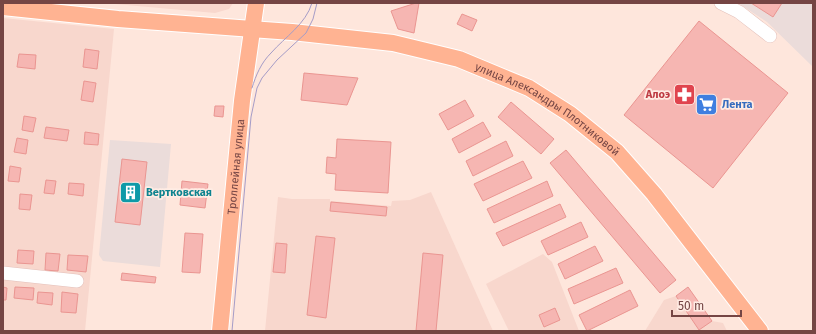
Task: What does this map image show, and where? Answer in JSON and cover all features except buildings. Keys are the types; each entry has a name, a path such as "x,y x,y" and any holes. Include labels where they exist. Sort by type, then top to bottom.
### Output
{"main road":[{"name":"Троллейная улица","path":"220,331 242,102 256,3"},
{"name":"улица Александры Плотниковой","path":"3,7 118,19 252,29 393,43 459,59 529,88 570,114 617,152 654,194 760,331"}],"street":[{"path":"721,3 739,12 770,36"},
{"path":"3,273 77,281"}],"shaded area":[{"path":"104,3 233,3 229,9 215,13"},
{"path":"738,3 813,3 813,67 767,22"},
{"path":"3,18 114,29 85,331 3,331"},
{"path":"110,140 171,144 160,267 103,261 99,255"},
{"path":"431,192 493,331 265,331 278,197 292,199 330,199 330,201 391,206 392,201 410,200"},
{"path":"543,254 552,262 579,331 509,331 486,284"},
{"path":"676,296 699,329 712,321 723,323 727,331 645,331 664,300"}],"tram line":[{"path":"252,88 264,61 300,24 309,11 312,3"},
{"path":"232,331 251,117 257,88 262,78 277,60 306,33 313,19 317,3"}],"place":[{"name":"Алоэ","path":"685,94"},
{"name":"Лента","path":"706,104"},
{"name":"Вертковская","path":"131,192"}]}
